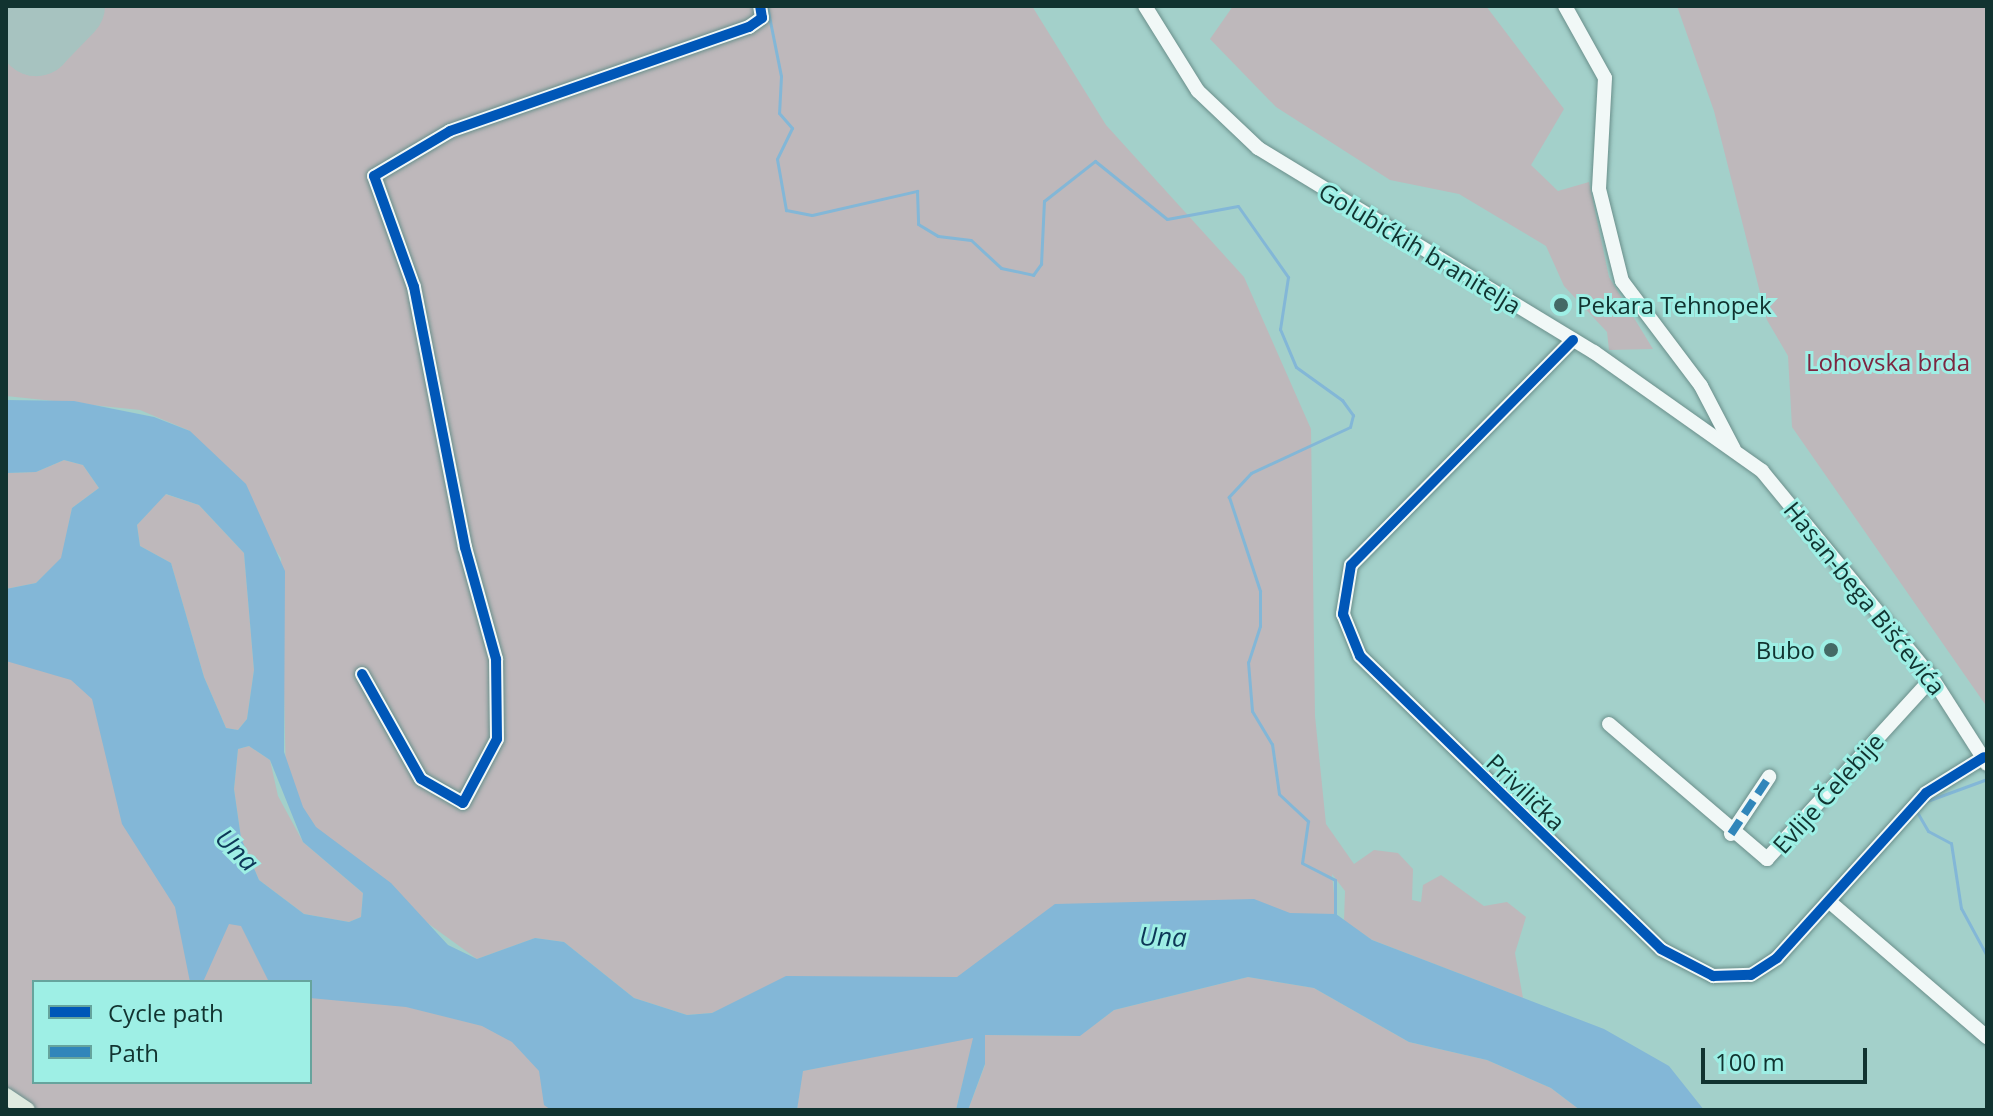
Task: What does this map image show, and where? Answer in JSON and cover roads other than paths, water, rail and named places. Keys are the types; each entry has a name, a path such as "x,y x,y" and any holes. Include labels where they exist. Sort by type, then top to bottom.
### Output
{"main road":[{"path":"6,1096 27,1110"}],"street":[{"path":"362,674 421,779 463,803 497,739 496,659 465,547 414,287 374,176 450,131 749,27 762,18 760,6"},
{"name":"Golubićkih branitelja","path":"1145,6 1198,91 1258,148 1573,340 1734,449"},
{"path":"1565,6 1601,63 1607,88 1599,189 1622,281 1719,413 1734,449"},
{"name":"Privilička","path":"1573,340 1360,554 1344,595 1350,641 1510,805 1686,967 1726,978 1751,975 1831,903 1926,793 1985,761"},
{"name":"Hasan-bega Bišćevića","path":"1734,449 1776,487 1932,678 1985,761"},
{"name":"Evlije Čelebije","path":"1609,724 1757,856 1776,855 1932,678"},
{"path":"1731,834 1769,777"},
{"path":"1831,903 1987,1037"}],"water":[{"name":"Una","path":"6,400 74,401 154,417 190,431 246,484 285,571 284,752 303,807 316,827 391,883 448,945 477,959 535,938 564,942 634,998 687,1015 712,1013 786,976 957,977 1055,904 1254,899 1290,913 1336,914 1372,940 1604,1029 1669,1066 1704,1110 1580,1110 1551,1088 1487,1060 1409,1042 1314,988 1248,977 1114,1010 1080,1036 985,1035 985,1064 968,1110 956,1110 973,1038 803,1071 797,1110 551,1110 544,1105 539,1071 512,1042 482,1026 406,1007 312,998 312,980 268,980 241,926 229,924 204,980 190,980 175,907 122,824 92,699 71,680 6,661 6,589 36,583 61,558 72,508 99,488 83,465 64,460 36,472 6,473","holes":["166,494 199,505 244,553 254,670 247,719 238,730 226,728 204,677 171,563 140,546 137,525","249,746 270,760 303,842 363,893 361,917 349,922 304,914 259,880 241,838 234,789 238,749"]}],"waterway":[{"path":"767,6 781,76 779,113 792,128 777,159 786,210 812,215 917,191 918,224 938,236 971,240 1001,268 1033,275 1041,264 1044,201 1095,161 1167,219 1238,206 1288,277 1280,329 1296,367 1342,400 1353,415 1350,427 1251,473 1229,497 1260,591 1260,626 1248,662 1252,711 1272,744 1279,794 1308,821 1302,863 1335,880 1335,917"},
{"path":"1927,801 1987,779"},
{"path":"1917,812 1928,831 1951,843 1961,908 1987,956"}],"place":[{"name":"Pekara Tehnopek","path":"1561,305"},
{"name":"Bubo","path":"1831,650"}],"park label":[{"name":"Lohovska brda","path":"1888,362"}]}
